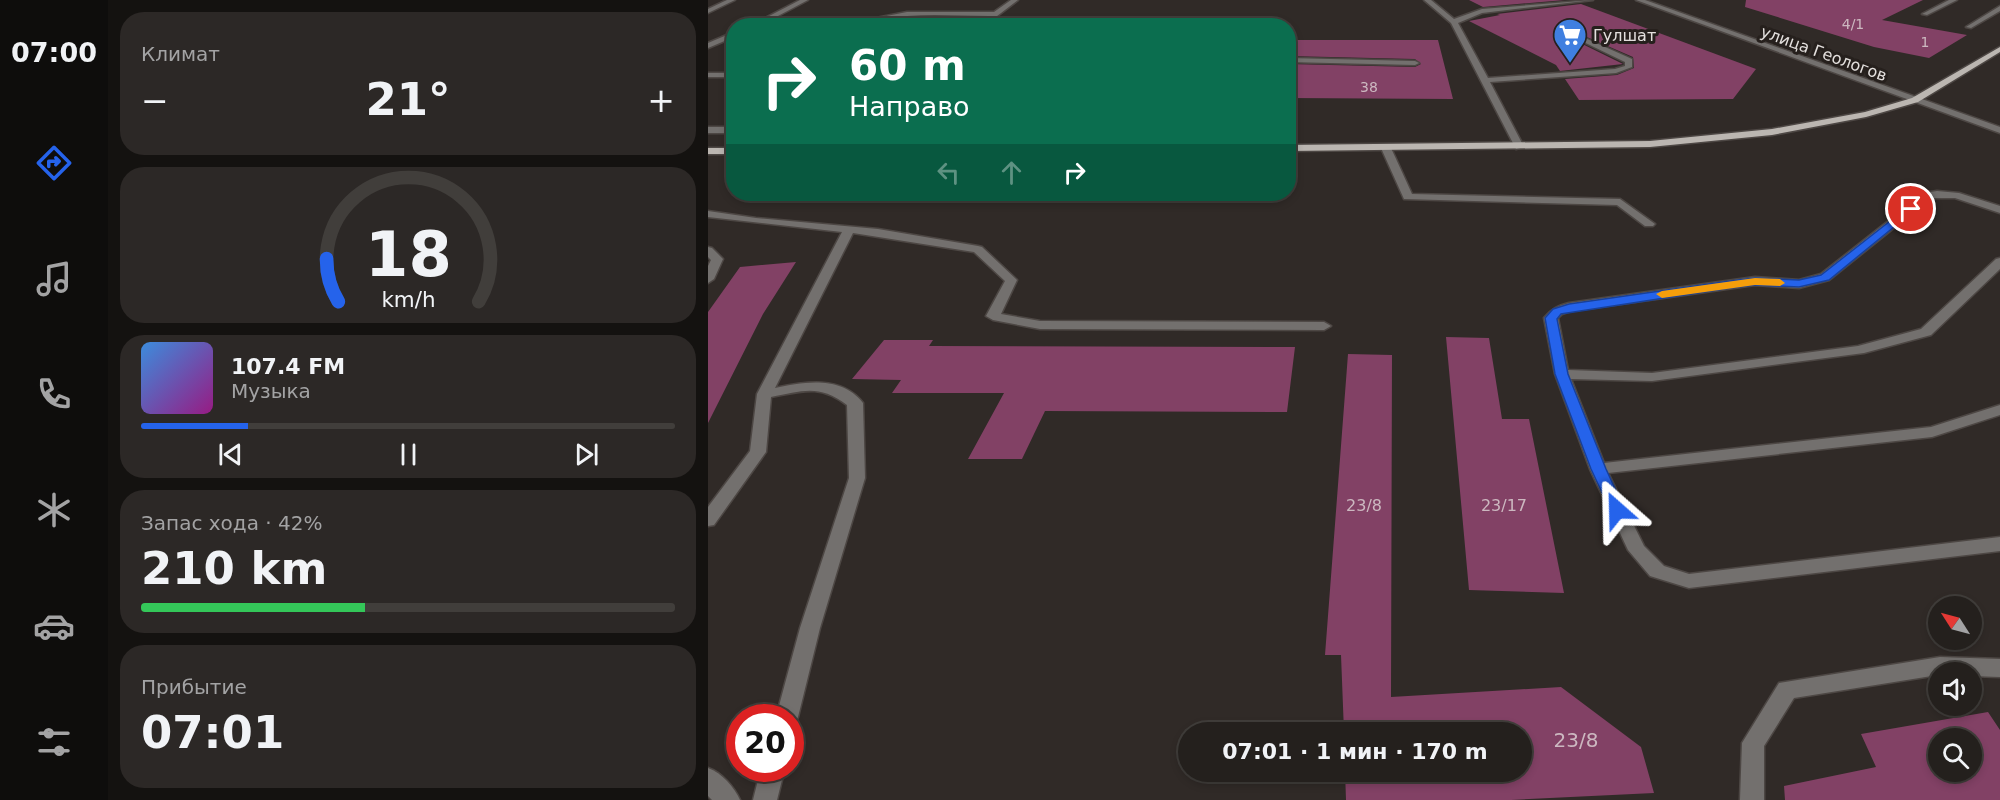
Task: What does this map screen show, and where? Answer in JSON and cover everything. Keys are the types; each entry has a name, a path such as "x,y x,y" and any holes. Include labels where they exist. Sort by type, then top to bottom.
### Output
{"main road":[{"path":"1296,148 1650,144 1772,132 1866,114 1915,100 2000,49"},
{"path":"708,151 726,151"}],"street":[{"path":"708,11 732,0"},
{"path":"769,18 805,0"},
{"path":"990,18 1015,0"},
{"path":"1427,0 1454,22 1519,147"},
{"path":"1454,22 1482,11 1590,0"},
{"path":"1641,1 1662,0"},
{"path":"1925,14 1954,0"},
{"name":"улица Геологов","path":"1641,1 1999,129"},
{"path":"1969,27 2000,8"},
{"path":"877,18 894,15 994,15"},
{"path":"1485,80 1616,71 1628,67 1629,61 1567,32"},
{"path":"708,37 726,36"},
{"path":"708,46 726,38"},
{"path":"1296,60 1415,63"},
{"path":"708,75 726,75"},
{"path":"708,130 726,130"},
{"path":"1386,148 1408,197 1620,202 1649,224"},
{"path":"2000,210 1956,195 1939,193 1928,195 1825,278 1799,284 1755,281 1569,307 1557,311 1551,318 1562,374 1598,469 1636,550 1657,570 1689,581 2000,544"},
{"path":"708,214 756,221 849,229 978,249 1011,280 993,316 1040,325 1324,326"},
{"path":"708,520 758,452 764,394 849,229"},
{"path":"708,250 717,259 708,279"},
{"path":"1562,374 1652,377 1859,350 1926,332 2000,262"},
{"path":"764,394 821,384 838,390 855,403 857,478 810,628 790,704"},
{"path":"1598,469 1932,432 2000,410"},
{"path":"1752,800 1753,743 1773,716 1787,690 1940,666 2000,668"},
{"path":"708,779 728,800"},
{"path":"765,800 770,782"}],"building":[{"path":"1469,0 1565,0 1483,7"},
{"path":"1746,0 1923,0 1882,20 1967,35 1929,58 1874,47 1745,7"},
{"path":"1581,4 1756,69 1733,99 1579,100 1565,79 1617,75 1634,68 1633,57 1566,28 1564,35 1623,64 1560,71 1556,65 1469,21 1500,15 1497,14"},
{"path":"1296,40 1438,40 1453,99 1296,98 1296,64 1415,67 1421,64 1415,59 1296,56"},
{"path":"796,262 763,314 708,423 708,312 740,267"},
{"path":"1446,337 1489,338 1502,419 1529,419 1564,593 1469,590"},
{"path":"884,340 933,340 929,346 1295,347 1287,412 1045,411 1022,459 968,459 1004,393 892,393 901,380 852,379"},
{"path":"1348,354 1392,355 1391,697 1561,687 1641,747 1654,793 1511,800 1346,800 1345,782 1532,782 1532,722 1344,722 1341,655 1325,655"},
{"path":"1988,712 2000,730 2000,800 1785,800 1784,786 1876,767 1861,734 1965,716 1982,716 1982,713"}],"slow traffic":[{"path":"1662,294 1755,281 1780,283"}],"place":[{"name":"Гулшат","path":"1570,64"}],"route":[{"path":"1617,510 1598,469 1562,374 1551,318 1557,311 1569,307 1730,284 1755,281 1799,284 1825,278 1911,209"}]}
